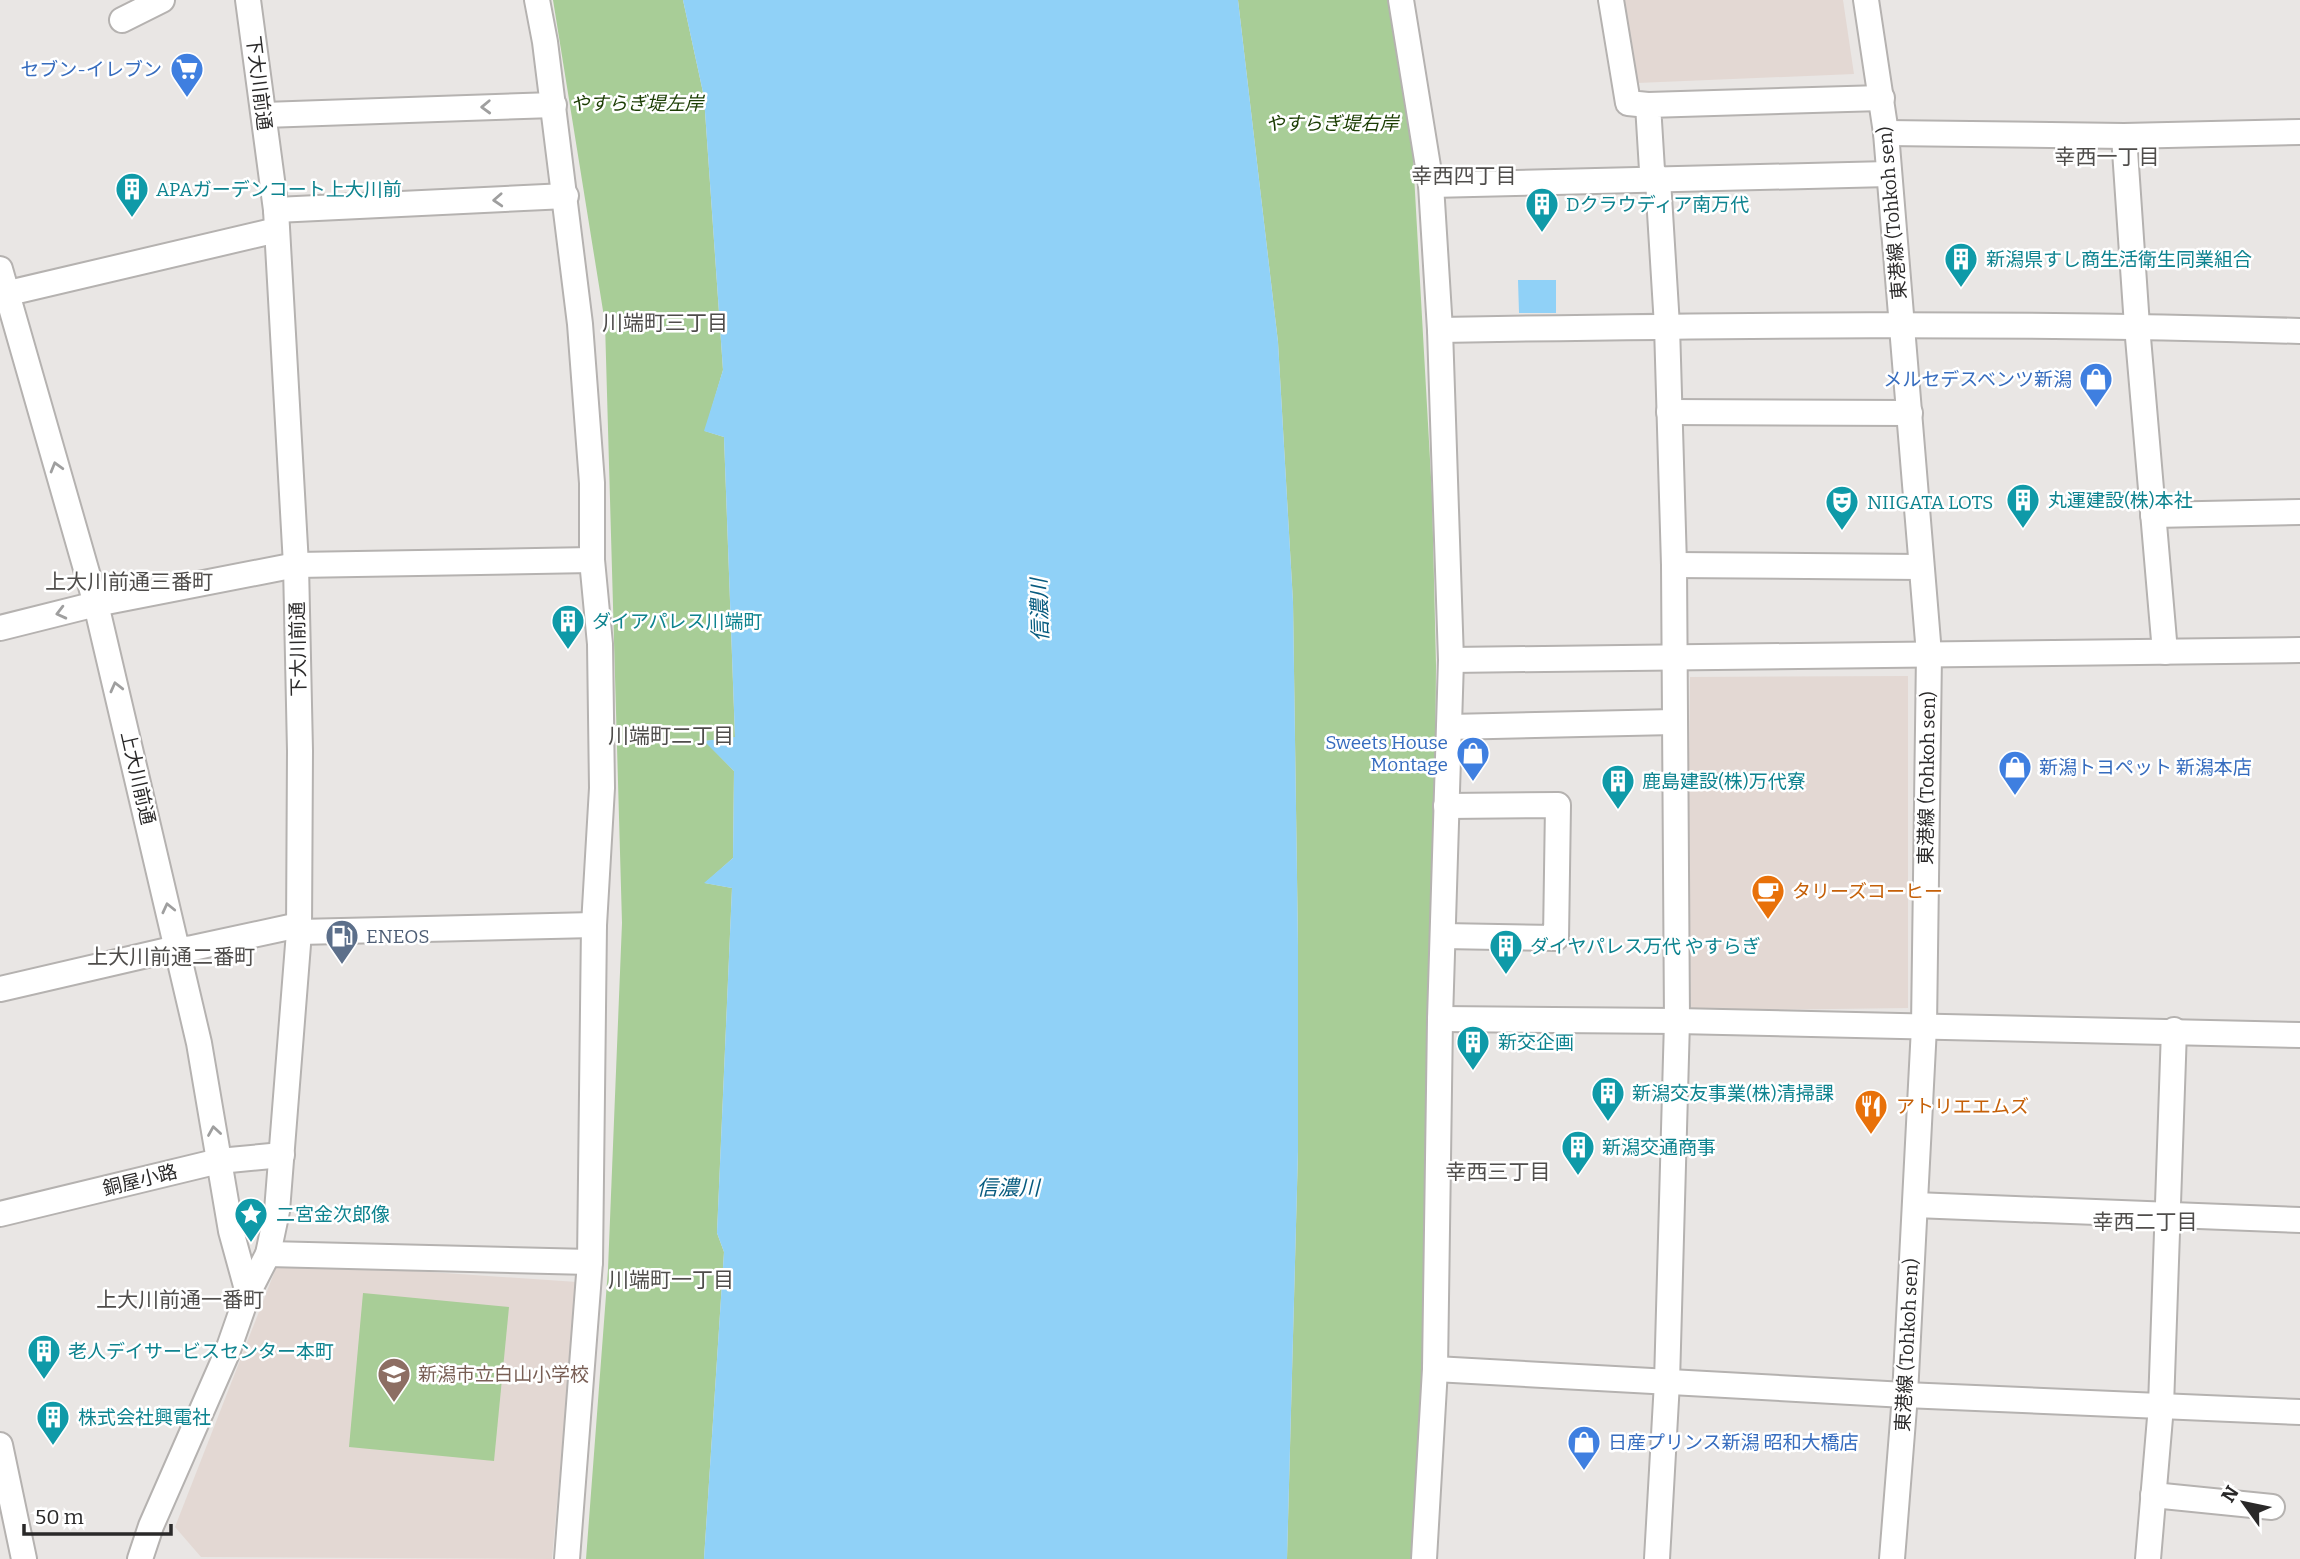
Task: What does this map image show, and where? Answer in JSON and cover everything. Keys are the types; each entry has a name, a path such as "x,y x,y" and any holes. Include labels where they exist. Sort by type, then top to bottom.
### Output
{"street":[{"path":"122,20 162,0"},
{"name":"下大川前通","path":"140,1559 151,1526 227,1353 248,1293 268,1254 277,1211 299,928 300,761 296,565 277,220 248,0"},
{"path":"537,0 554,105 580,324 600,644 602,788 594,925 590,1262 567,1559"},
{"path":"1401,0 1431,185 1440,330 1451,660 1440,1019 1435,1369 1424,1559"},
{"path":"1611,0 1628,103 1882,99"},
{"name":"東港線 (Tohkoh sen)","path":"1866,0 1886,133 1929,654 1924,1027 1905,1395 1892,1559"},
{"path":"1648,104 1652,170 1658,180 1667,326 1675,656 1676,1021 1667,1382 1657,1559"},
{"path":"264,116 554,105"},
{"path":"1886,133 2124,136 2300,132"},
{"path":"2124,136 2165,652"},
{"path":"1431,185 1889,174"},
{"path":"4,294 277,220 566,197"},
{"name":"上大川前通","path":"0,269 4,294 96,604 200,1043 231,1231 248,1293"},
{"path":"1440,330 1667,326 2137,326 2300,331"},
{"path":"1669,412 1910,413"},
{"path":"2153,514 2300,512"},
{"path":"0,628 96,604 296,565 593,560"},
{"path":"1674,565 1921,567"},
{"path":"1451,660 2300,650"},
{"path":"1449,727 1674,722"},
{"path":"1443,936 1556,938 1558,805 1446,806"},
{"path":"0,989 177,948 187,949 299,928 594,925"},
{"path":"1440,1019 2174,1030 2300,1035"},
{"path":"2148,1559 2161,1406 2174,1030"},
{"name":"銅屋小路","path":"0,1214 219,1161 282,1155"},
{"path":"1915,1205 2300,1220"},
{"path":"268,1254 590,1262"},
{"path":"1435,1369 1905,1395 2300,1412"},
{"path":"0,1445 24,1559"},
{"path":"2153,1495 2272,1507"}],"shaded area":[{"path":"1622,0 1843,0 1854,74 1637,83"},
{"path":"1908,676 1908,1008 1686,1011 1690,677"},
{"name":"新潟市立白山小学校","path":"282,1262 577,1282 552,1559 201,1557 175,1527 276,1268"}],"green space":[{"name":"やすらぎ堤左岸","path":"553,0 683,0 704,97 723,370 705,431 724,437 735,738 705,741 734,771 733,858 705,883 732,888 717,1233 724,1252 704,1559 586,1559 608,1269 622,923 605,323"},
{"name":"やすらぎ堤右岸","path":"1238,0 1392,0 1411,121 1432,495 1436,665 1433,1002 1421,1559 1287,1559 1298,1151 1293,602 1278,342"},
{"path":"363,1293 509,1307 494,1461 349,1447"}],"water":[{"name":"信濃川","path":"683,0 1238,0 1278,342 1293,602 1298,1151 1287,1559 704,1559 724,1252 717,1233 732,888 704,883 733,858 734,771 704,741 735,737 724,437 704,431 723,370 704,97"},
{"path":"1518,280 1556,280 1556,313 1519,313"}],"place":[{"name":"セブン-イレブン","path":"187,99"},
{"name":"APAガーデンコート上大川前","path":"132,219"},
{"name":"Dクラウディア南万代","path":"1542,234"},
{"name":"新潟県すし商生活衛生同業組合","path":"1961,289"},
{"name":"メルセデスベンツ新潟","path":"2096,409"},
{"name":"丸運建設(株)本社","path":"2023,530"},
{"name":"NIIGATA LOTS","path":"1842,532"},
{"name":"ダイアパレス川端町","path":"568,651"},
{"name":"Sweets House Montage","path":"1473,783"},
{"name":"新潟トヨペット 新潟本店","path":"2015,797"},
{"name":"鹿島建設(株)万代寮","path":"1618,811"},
{"name":"タリーズコーヒー","path":"1768,921"},
{"name":"ENEOS","path":"342,966"},
{"name":"ダイヤパレス万代 やすらぎ","path":"1506,976"},
{"name":"新交企画","path":"1473,1072"},
{"name":"新潟交友事業(株)清掃課","path":"1608,1123"},
{"name":"アトリエエムズ","path":"1871,1136"},
{"name":"新潟交通商事","path":"1578,1177"},
{"name":"二宮金次郎像","path":"251,1244"},
{"name":"老人デイサービスセンター本町","path":"44,1381"},
{"name":"新潟市立白山小学校","path":"394,1404"},
{"name":"株式会社興電社","path":"53,1447"},
{"name":"日産プリンス新潟 昭和大橋店","path":"1584,1472"}],"district":[{"name":"幸西一丁目","path":"2107,157"},
{"name":"幸西四丁目","path":"1464,176"},
{"name":"川端町三丁目","path":"665,323"},
{"name":"上大川前通三番町","path":"129,582"},
{"name":"川端町二丁目","path":"671,736"},
{"name":"上大川前通二番町","path":"171,957"},
{"name":"幸西三丁目","path":"1498,1172"},
{"name":"幸西二丁目","path":"2145,1222"},
{"name":"川端町一丁目","path":"671,1280"},
{"name":"上大川前通一番町","path":"180,1300"}]}
